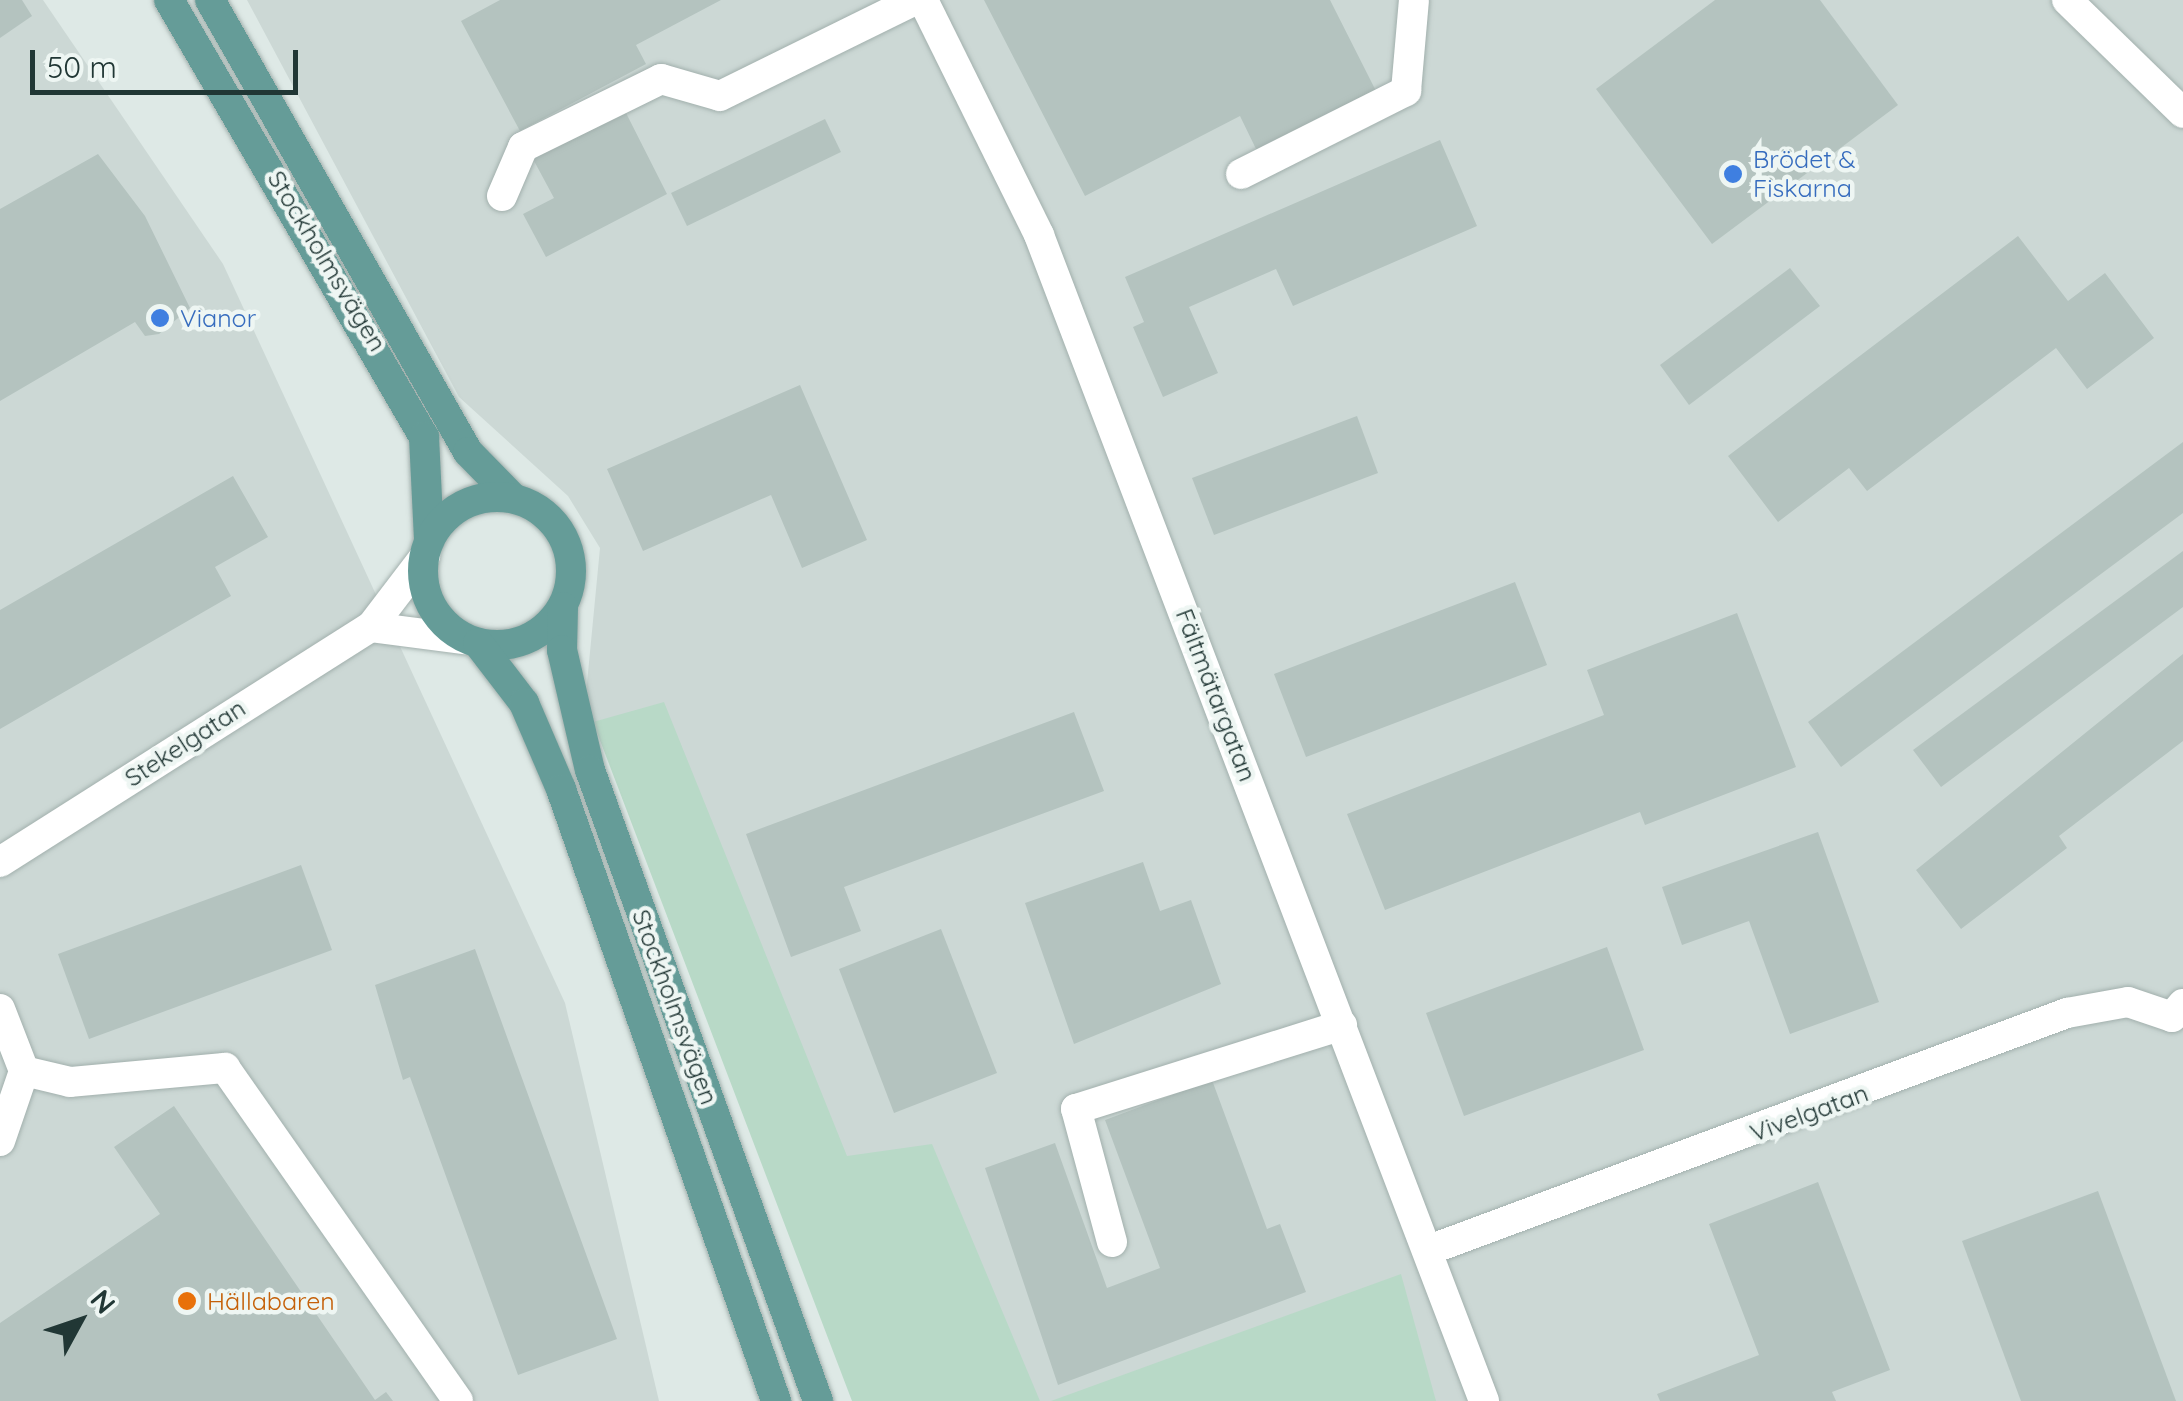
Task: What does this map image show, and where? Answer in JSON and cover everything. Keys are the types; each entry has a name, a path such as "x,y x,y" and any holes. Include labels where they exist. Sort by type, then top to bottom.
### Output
{"main road":[{"name":"Stockholmsvägen","path":"169,0 424,437 427,548"},
{"name":"Stockholmsvägen","path":"210,0 468,452 513,498"},
{"path":"513,498 560,532 572,578 564,607 521,642 471,641 432,608 427,548 469,502 513,498"},
{"name":"Stockholmsvägen","path":"564,607 562,650 590,770 818,1401"},
{"name":"Stockholmsvägen","path":"471,641 524,703 561,789 776,1401"}],"street":[{"path":"502,196 523,147 662,80 720,96 919,0"},
{"name":"Fältmätargatan","path":"919,0 1039,236 1484,1401"},
{"path":"1240,174 1406,91 1414,0"},
{"path":"2067,0 2183,113"},
{"path":"427,548 371,627 471,641"},
{"name":"Stekelgatan","path":"0,862 371,627"},
{"name":"Vivelgatan","path":"1429,1250 2067,1013 2128,1002 2179,1019"},
{"path":"0,1009 24,1070 0,1142"},
{"path":"1112,1242 1076,1108 1342,1025"},
{"path":"24,1070 70,1082 225,1068 458,1401"}],"shaded area":[{"path":"0,0 43,0 223,264 565,1003 659,1401 0,1401"},
{"path":"247,0 2183,0 2183,1401 878,1401 585,704 600,548 568,496 459,397"}],"green space":[{"path":"664,702 847,1156 932,1144 1040,1401 852,1401 593,722"},
{"path":"1401,1274 1436,1401 1051,1401"}],"building":[{"path":"0,0 22,0 32,16 0,38"},
{"path":"500,0 721,0 636,45 646,64 520,131 461,21"},
{"path":"984,0 1330,0 1376,91 1257,151 1240,116 1085,196"},
{"name":"Brödet & Fiskarna","path":"1715,0 1820,0 1898,105 1712,244 1596,89"},
{"path":"625,111 667,194 546,257 523,214 554,198 533,159"},
{"path":"825,119 841,152 687,226 671,193"},
{"path":"1440,140 1477,226 1293,306 1276,269 1189,307 1218,373 1163,397 1133,327 1144,322 1125,277"},
{"path":"98,154 145,216 190,308 159,334 145,336 135,322 0,401 0,209"},
{"path":"2018,236 2068,301 2105,273 2154,338 2087,389 2056,348 1867,491 1849,468 1778,522 1728,456"},
{"path":"1790,268 1820,306 1689,405 1660,365"},
{"path":"800,385 867,540 802,568 771,495 643,551 607,469"},
{"path":"1357,416 1378,473 1214,535 1192,478"},
{"path":"2183,442 2183,513 1841,767 1808,722"},
{"path":"233,476 268,537 215,567 231,596 0,729 0,610"},
{"path":"2183,551 2183,607 1941,787 1913,750"},
{"path":"1515,582 1547,665 1306,757 1274,674"},
{"path":"1737,613 1796,767 1645,825 1640,812 1385,910 1347,814 1604,715 1587,670"},
{"path":"2183,654 2183,741 2059,836 2067,848 1961,929 1916,870"},
{"path":"1074,712 1104,791 844,887 861,931 791,957 746,834"},
{"path":"1818,832 1879,1002 1790,1034 1749,921 1682,945 1662,887"},
{"path":"1143,862 1160,911 1191,900 1221,984 1074,1044 1025,903"},
{"path":"301,865 332,950 89,1039 58,954"},
{"path":"941,929 997,1073 894,1113 839,969"},
{"path":"1607,947 1644,1050 1464,1116 1426,1013"},
{"path":"475,949 617,1339 518,1375 410,1077 403,1080 375,985"},
{"path":"1212,1080 1267,1229 1280,1224 1306,1292 1058,1385 985,1168 1055,1143 1107,1288 1160,1268 1105,1120"},
{"path":"174,1106 375,1400 386,1392 393,1401 0,1401 0,1323 160,1214 114,1147"},
{"path":"1818,1182 1890,1370 1832,1392 1836,1401 1660,1401 1657,1394 1759,1355 1709,1224"},
{"path":"2098,1191 2176,1401 2021,1401 1962,1241"}],"place":[{"name":"Brödet & Fiskarna","path":"1733,174"},
{"name":"Vianor","path":"160,318"},
{"name":"Hällabaren","path":"187,1301"}]}
